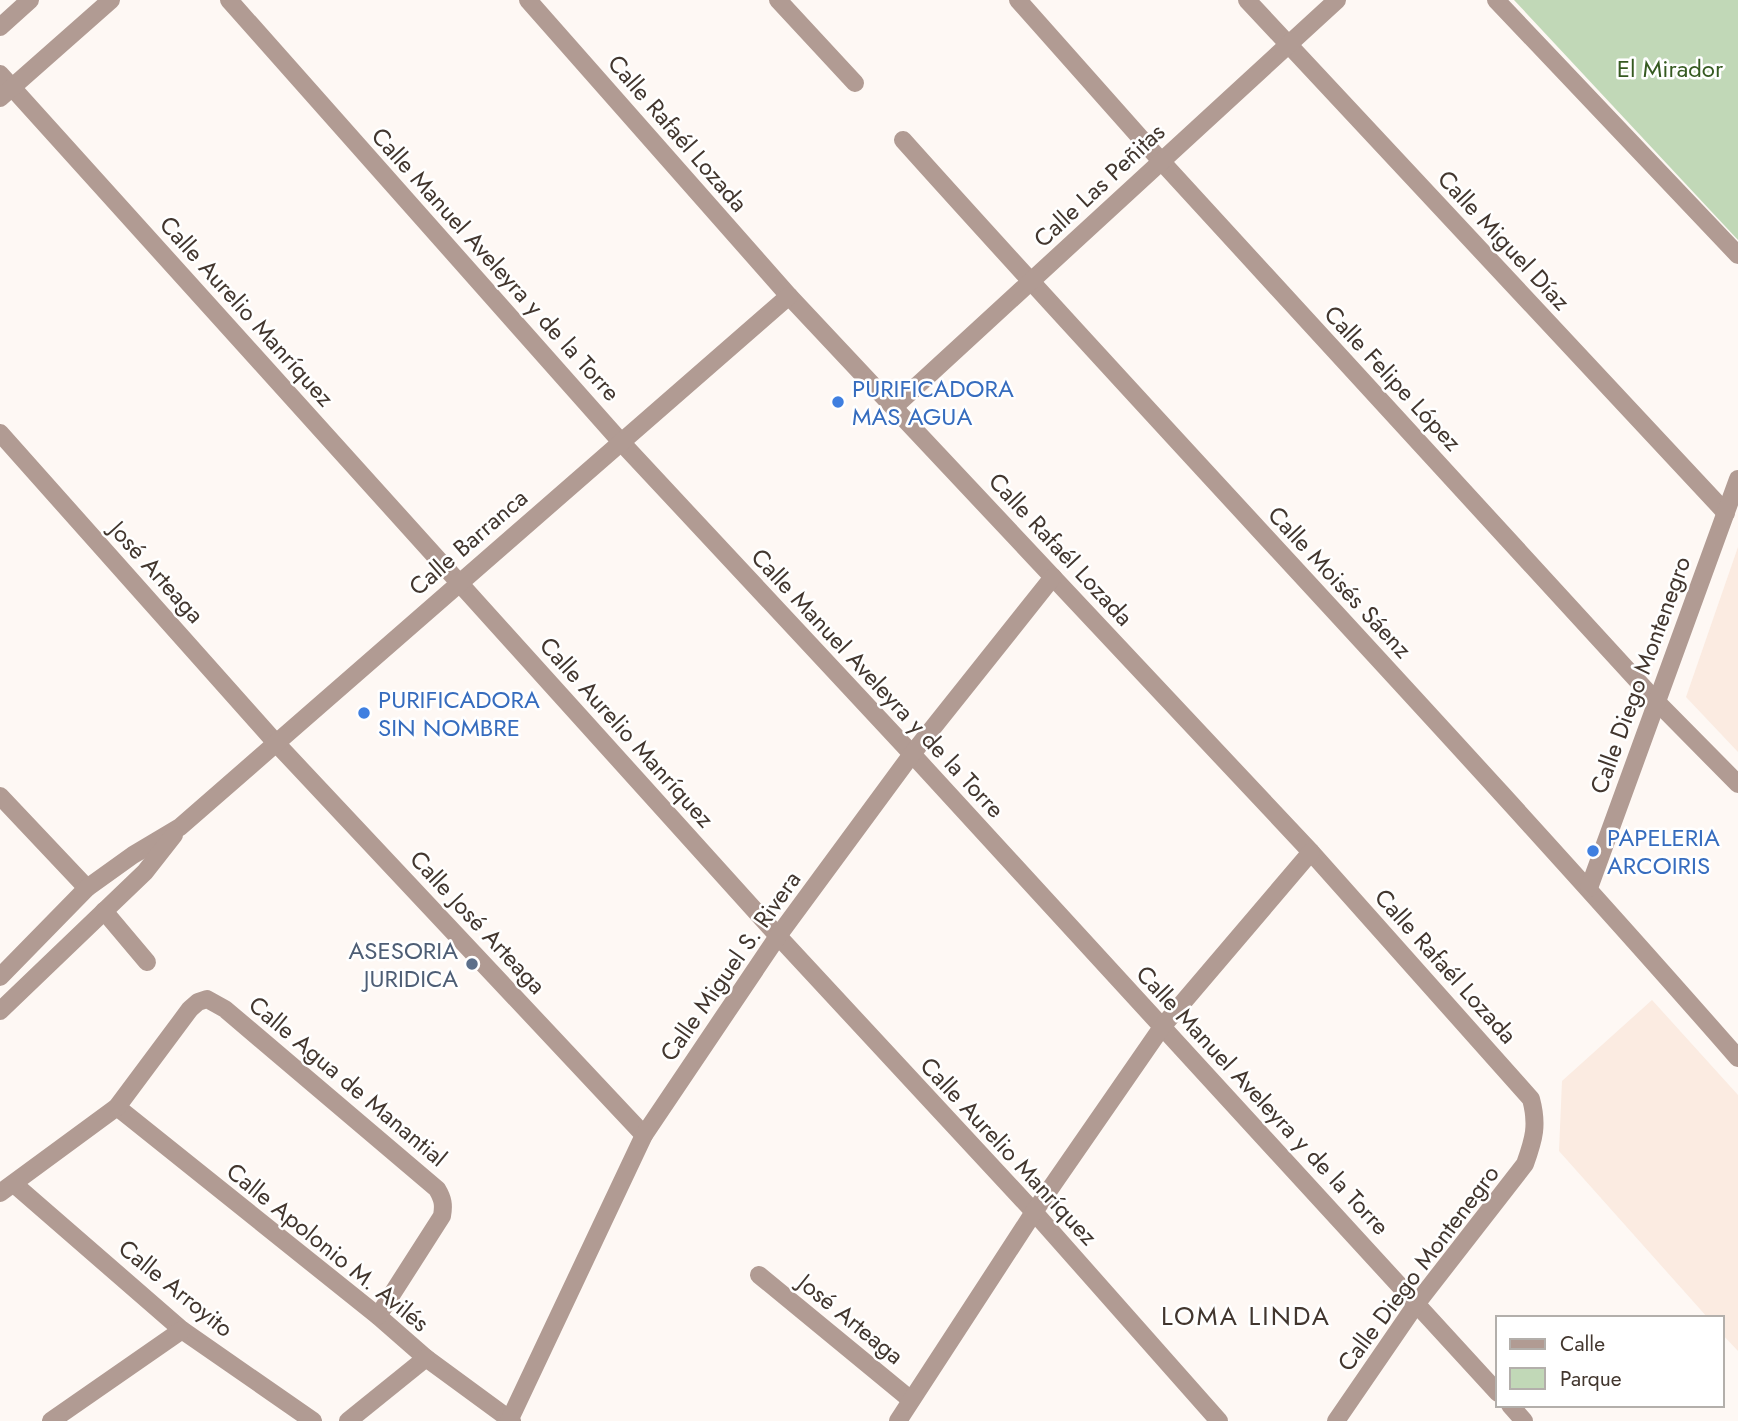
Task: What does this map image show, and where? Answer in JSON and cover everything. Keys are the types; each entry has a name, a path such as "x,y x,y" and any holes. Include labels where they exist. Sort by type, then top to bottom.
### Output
{"street":[{"path":"0,27 30,0"},
{"path":"4,87 111,0"},
{"name":"Calle Manuel Aveleyra y de la Torre","path":"229,0 621,442 912,754 1496,1391"},
{"name":"Calle Rafaél Lozada","path":"528,0 789,296 1311,852 1531,1099 1536,1118 1534,1141"},
{"path":"778,0 855,83"},
{"name":"Calle Felipe López","path":"1018,0 1161,161 1657,701 1738,784"},
{"name":"Calle Miguel Díaz","path":"1247,0 1726,513"},
{"name":"Calle Las Peñitas","path":"894,407 1337,0"},
{"path":"1496,0 1738,256"},
{"name":"Calle Aurelio Manríquez","path":"4,87 778,936 1034,1212 1219,1421"},
{"name":"Calle Moisés Sáenz","path":"903,141 1589,888 1738,1058"},
{"name":"Calle Barranca","path":"0,977 87,888 180,827 789,296"},
{"name":"José Arteaga","path":"0,433 276,743"},
{"name":"Calle Diego Montenegro","path":"1589,888 1738,479"},
{"name":"Calle Miguel S. Rivera","path":"510,1420 644,1135 778,936 912,754 1053,577"},
{"name":"Calle José Arteaga","path":"276,743 644,1135"},
{"path":"0,796 87,888"},
{"name":"Calle Barranca","path":"0,1011 145,872 180,827"},
{"path":"898,1421 1034,1212 1162,1027 1311,852"},
{"path":"104,911 147,962"},
{"name":"Calle Agua de Manantial","path":"117,1107 190,1009 207,999 225,1009 437,1189 442,1198 442,1216 378,1316"},
{"path":"7,1189 117,1107"},
{"name":"Calle Apolonio M. Avilés","path":"117,1107 378,1316 426,1358 510,1420"},
{"name":"Calle Diego Montenegro","path":"1336,1421 1417,1303 1512,1183 1525,1164 1534,1141"},
{"name":"Calle Arroyito","path":"7,1189 182,1330 313,1421"},
{"name":"José Arteaga","path":"759,1275 911,1400"},
{"path":"51,1421 182,1330"},
{"path":"348,1421 426,1358"},
{"path":"1512,1407 1524,1421"}],"shaded area":[{"path":"1738,547 1738,752 1686,697"},
{"path":"1652,1000 1738,1095 1738,1351 1724,1336 1724,1316 1706,1316 1559,1151 1562,1081"}],"green space":[{"name":"El Mirador","path":"1514,0 1738,0 1738,240"}],"place":[{"name":"PURIFICADORA MAS AGUA","path":"838,402"},
{"name":"PURIFICADORA SIN NOMBRE","path":"364,713"},
{"name":"PAPELERIA ARCOIRIS","path":"1593,851"},
{"name":"ASESORIA JURIDICA","path":"472,964"}],"district":[{"name":"LOMA LINDA","path":"1246,1316"}]}
